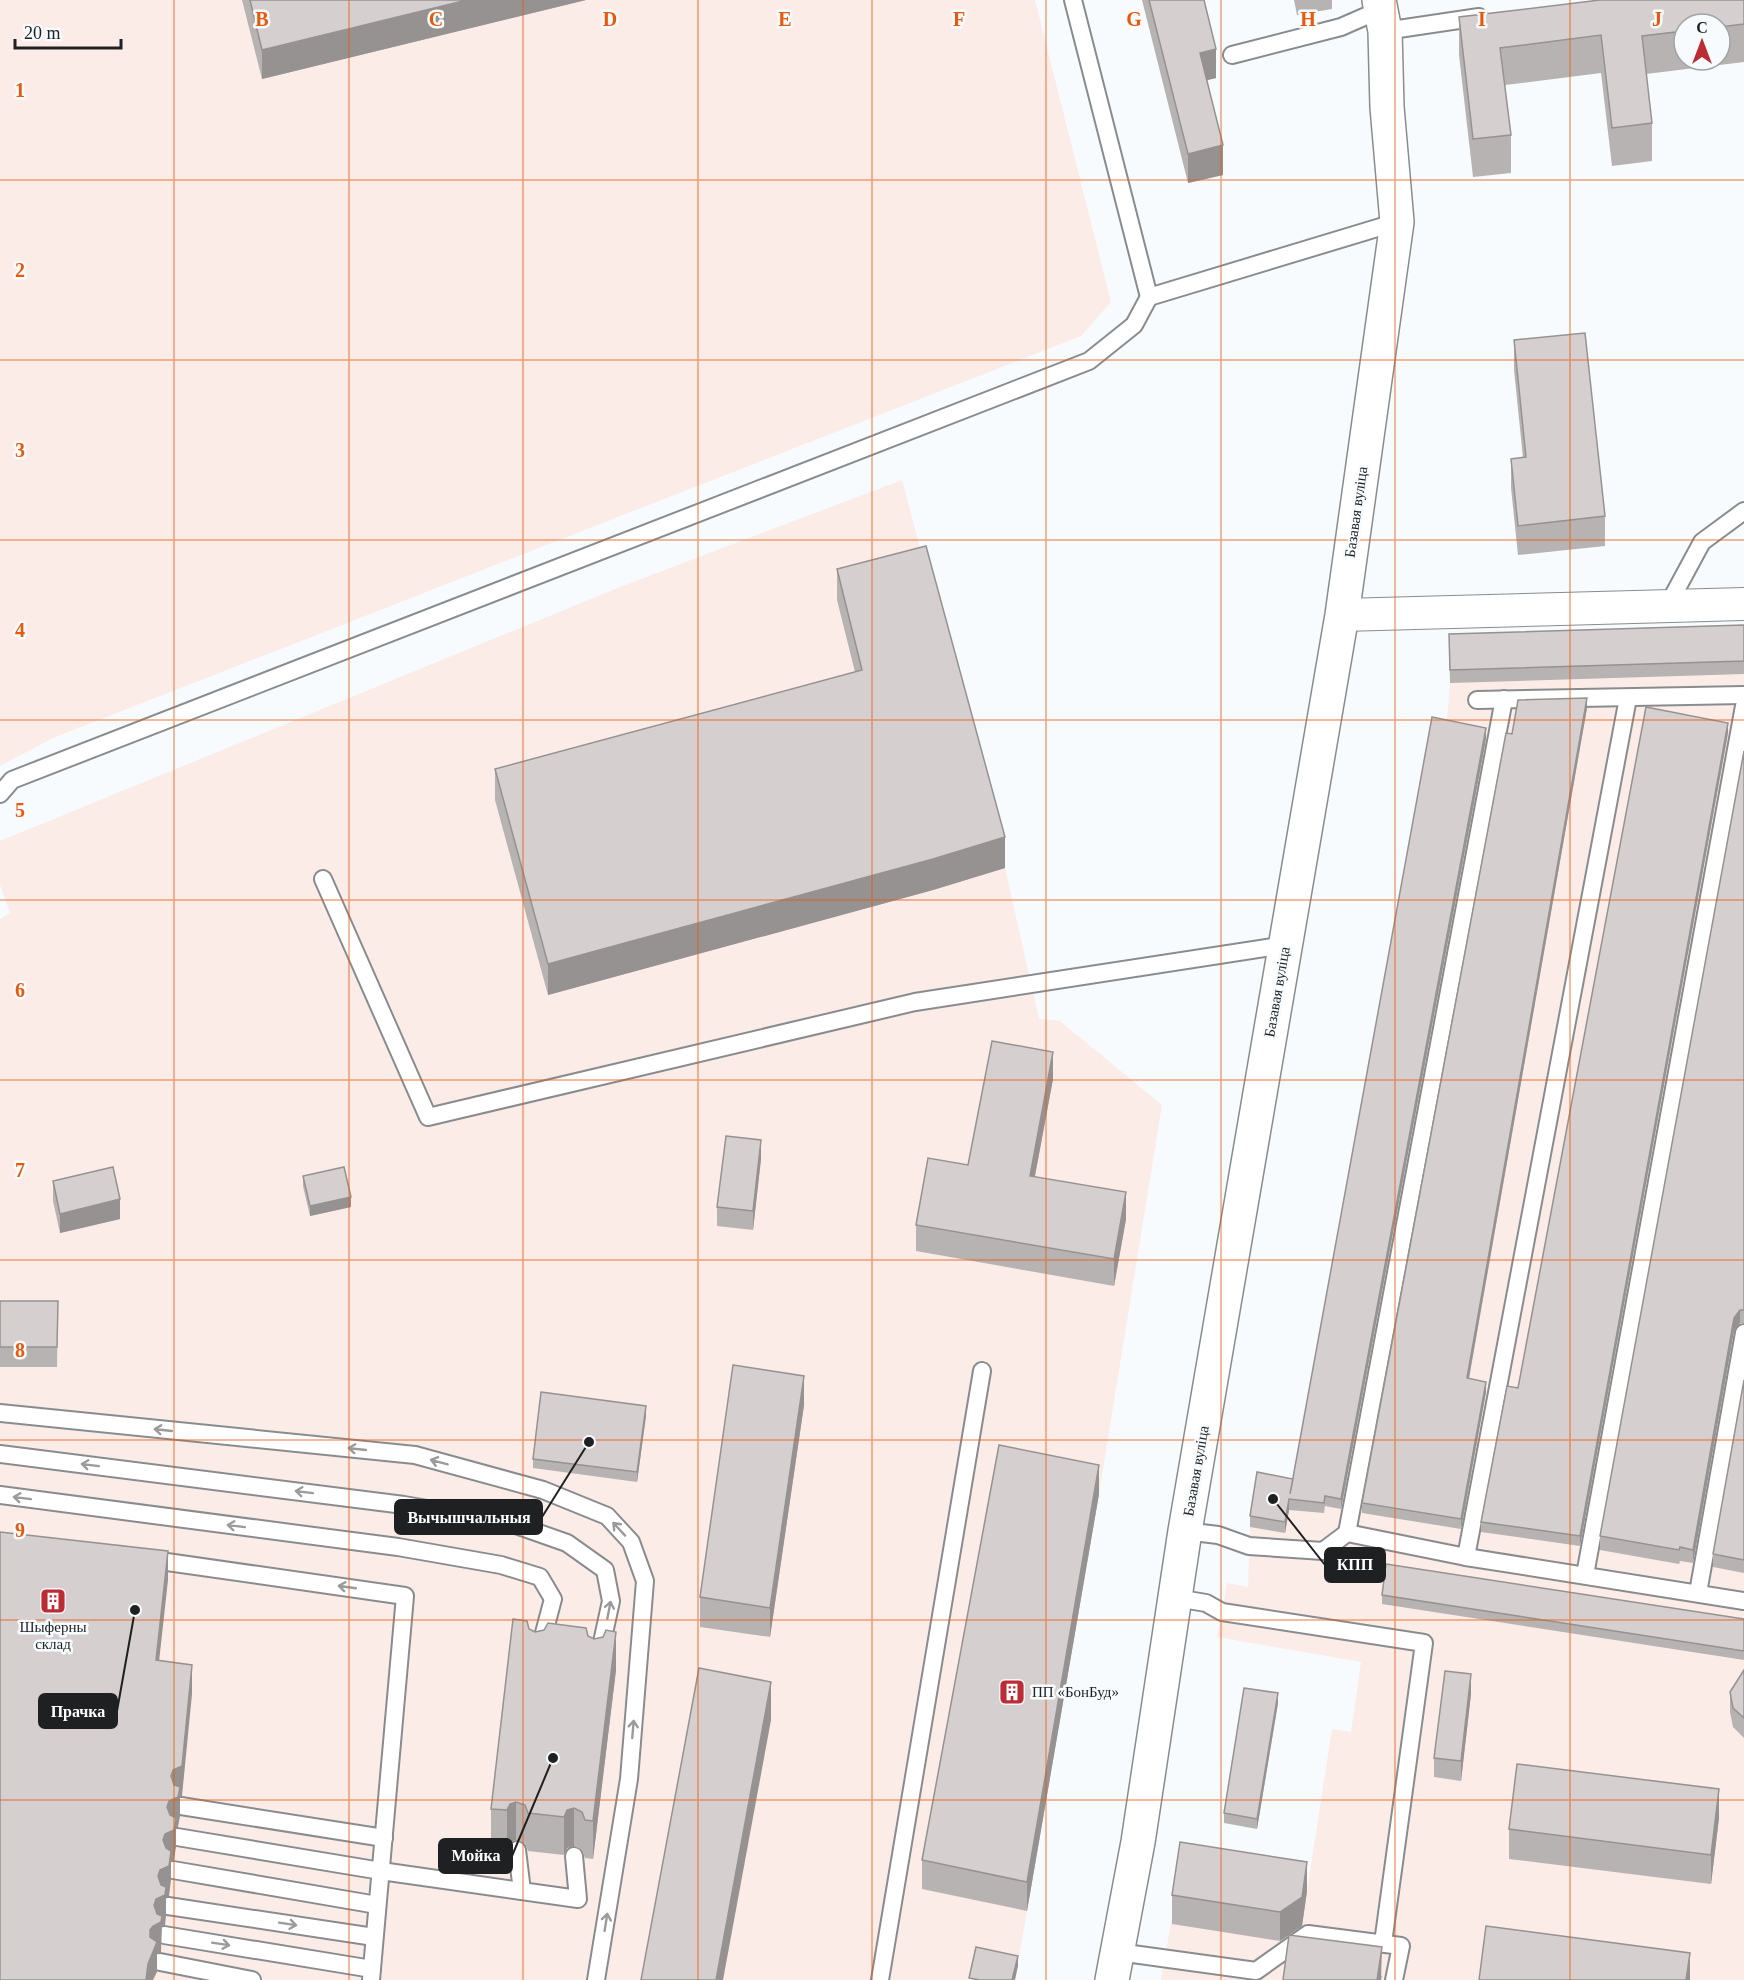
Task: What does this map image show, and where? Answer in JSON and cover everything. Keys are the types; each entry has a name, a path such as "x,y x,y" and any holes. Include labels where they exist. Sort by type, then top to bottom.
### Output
{"street":[{"name":"Базавая вуліца","path":"1115,1966 1176,1598 1185,1530 1342,615 1396,222 1382,13"},
{"path":"1342,615 1744,604"}],"lane":[{"path":"0,794 6,775 1089,361 1134,326 1149,297 1072,0"},
{"path":"1232,55 1341,27 1382,13 1438,21 1498,15"},
{"path":"1149,297 1396,222"},
{"path":"1668,605 1702,542 1744,511"},
{"path":"1477,700 1744,695"},
{"path":"1466,1557 1628,698"},
{"path":"1185,1530 1218,1535 1249,1546 1323,1551 1347,1533 1504,699"},
{"path":"1586,1575 1744,706"},
{"path":"323,879 428,1117 915,1002 1285,945"},
{"path":"1698,1593 1744,1333"},
{"path":"880,1980 982,1371"},
{"path":"0,1413 415,1455 543,1490 607,1516 631,1542 645,1581 629,1779 596,1980"},
{"path":"0,1454 404,1505 513,1524 556,1539 567,1543 605,1570 611,1601 596,1667"},
{"path":"0,1495 398,1547 501,1565 540,1577 553,1599 537,1660"},
{"path":"1347,1533 1466,1557 1744,1601"},
{"path":"127,1556 405,1596 371,1974 164,1935"},
{"path":"1176,1598 1206,1603 1222,1612 1424,1643 1383,1943"},
{"path":"181,1806 384,1838"},
{"path":"177,1837 578,1899 574,1856"},
{"path":"517,1850 522,1891"},
{"path":"173,1870 377,1905"},
{"path":"168,1906 374,1937"},
{"path":"1115,1966 1256,1971 1308,1934 1401,1946 1395,1980"},
{"path":"160,1962 252,1980"}],"shaded area":[{"path":"0,0 1035,0 1111,302 1081,336 53,738 0,766"},
{"path":"902,480 1005,868 1039,1019 1060,1021 1162,1105 1099,1494 1015,1980 0,1980 0,919 10,913 0,885 0,841 620,587"},
{"path":"1744,638 1744,1980 1161,1980 1180,1871 1307,1891 1332,1729 1351,1732 1361,1662 1217,1637 1227,1583 1248,1587 1250,1527 1257,1483 1293,1489 1446,730 1450,683 1449,647"}],"building":[{"path":"250,0 467,0 262,50"},
{"path":"1149,0 1204,0 1216,49 1200,53 1223,145 1188,154"},
{"path":"1600,0 1744,0 1744,24 1732,26 1732,12 1672,12 1672,32 1642,36 1652,123 1612,128 1601,35 1500,48 1511,135 1473,139 1459,17"},
{"path":"1585,333 1605,516 1518,526 1511,459 1526,457 1514,340"},
{"path":"926,546 1005,837 933,859 548,964 495,769 862,670 837,569"},
{"path":"1744,625 1744,661 1450,670 1449,634"},
{"path":"1587,698 1467,1378 1486,1382 1461,1519 1362,1503 1506,733 1512,734 1518,700"},
{"path":"1646,707 1728,723 1580,1536 1481,1522 1507,1386 1518,1388"},
{"path":"1432,717 1486,728 1341,1499 1325,1496 1324,1503 1289,1499 1285,1522 1250,1516 1257,1472 1293,1479"},
{"path":"1744,751 1744,1310 1740,1310 1734,1318 1693,1550 1680,1547 1679,1550 1600,1536"},
{"path":"992,1041 1053,1052 1030,1176 1126,1192 1114,1259 916,1225 928,1158 968,1165"},
{"path":"726,1136 761,1140 753,1211 717,1207"},
{"path":"113,1167 120,1199 60,1214 53,1181"},
{"path":"344,1167 351,1197 310,1206 303,1176"},
{"path":"0,1301 58,1301 57,1347 0,1347"},
{"path":"733,1365 804,1376 770,1608 700,1597"},
{"path":"1744,1380 1744,1560 1713,1554"},
{"path":"541,1392 646,1406 637,1472 533,1459"},
{"name":"ПП «БонБуд»","path":"999,1445 1099,1465 1027,1882 922,1860"},
{"path":"0,1532 168,1551 156,1660 192,1665 182,1766 173,1770 171,1776 174,1785 180,1787 178,1797 169,1801 167,1807 170,1815 176,1818 174,1830 165,1834 163,1840 166,1848 171,1851 169,1866 160,1870 158,1876 161,1885 166,1887 165,1895 156,1899 154,1905 157,1914 162,1916 161,1922 150,1930 150,1937 157,1942 148,1964 146,1980 0,1980"},
{"path":"1386,1564 1744,1619 1744,1651 1382,1595"},
{"path":"513,1619 527,1621 529,1629 535,1632 544,1630 548,1623 586,1628 588,1636 594,1639 603,1637 606,1630 616,1632 593,1821 585,1820 582,1812 574,1808 567,1810 564,1817 528,1813 525,1805 516,1802 510,1804 507,1810 491,1809"},
{"path":"699,1668 771,1682 716,1980 641,1980"},
{"path":"1744,1670 1744,1718 1733,1708 1730,1692"},
{"path":"1445,1671 1471,1674 1461,1761 1434,1758"},
{"path":"1244,1688 1278,1693 1257,1819 1224,1813"},
{"path":"1517,1764 1719,1789 1711,1855 1509,1829"},
{"path":"1180,1842 1307,1862 1302,1897 1280,1912 1172,1895"},
{"path":"1486,1926 1690,1953 1686,1980 1479,1980"},
{"path":"1289,1935 1382,1947 1377,1980 1283,1980"},
{"path":"976,1947 1018,1956 1012,1980 969,1978"}],"place":[{"name":"Вычышчальныя","path":"589,1442"},
{"name":"КПП","path":"1273,1499"},
{"name":"Шыферны склад","path":"53,1601"},
{"name":"Прачка","path":"135,1610"},
{"name":"ПП «БонБуд»","path":"1012,1692"},
{"name":"Мойка","path":"553,1758"}]}
